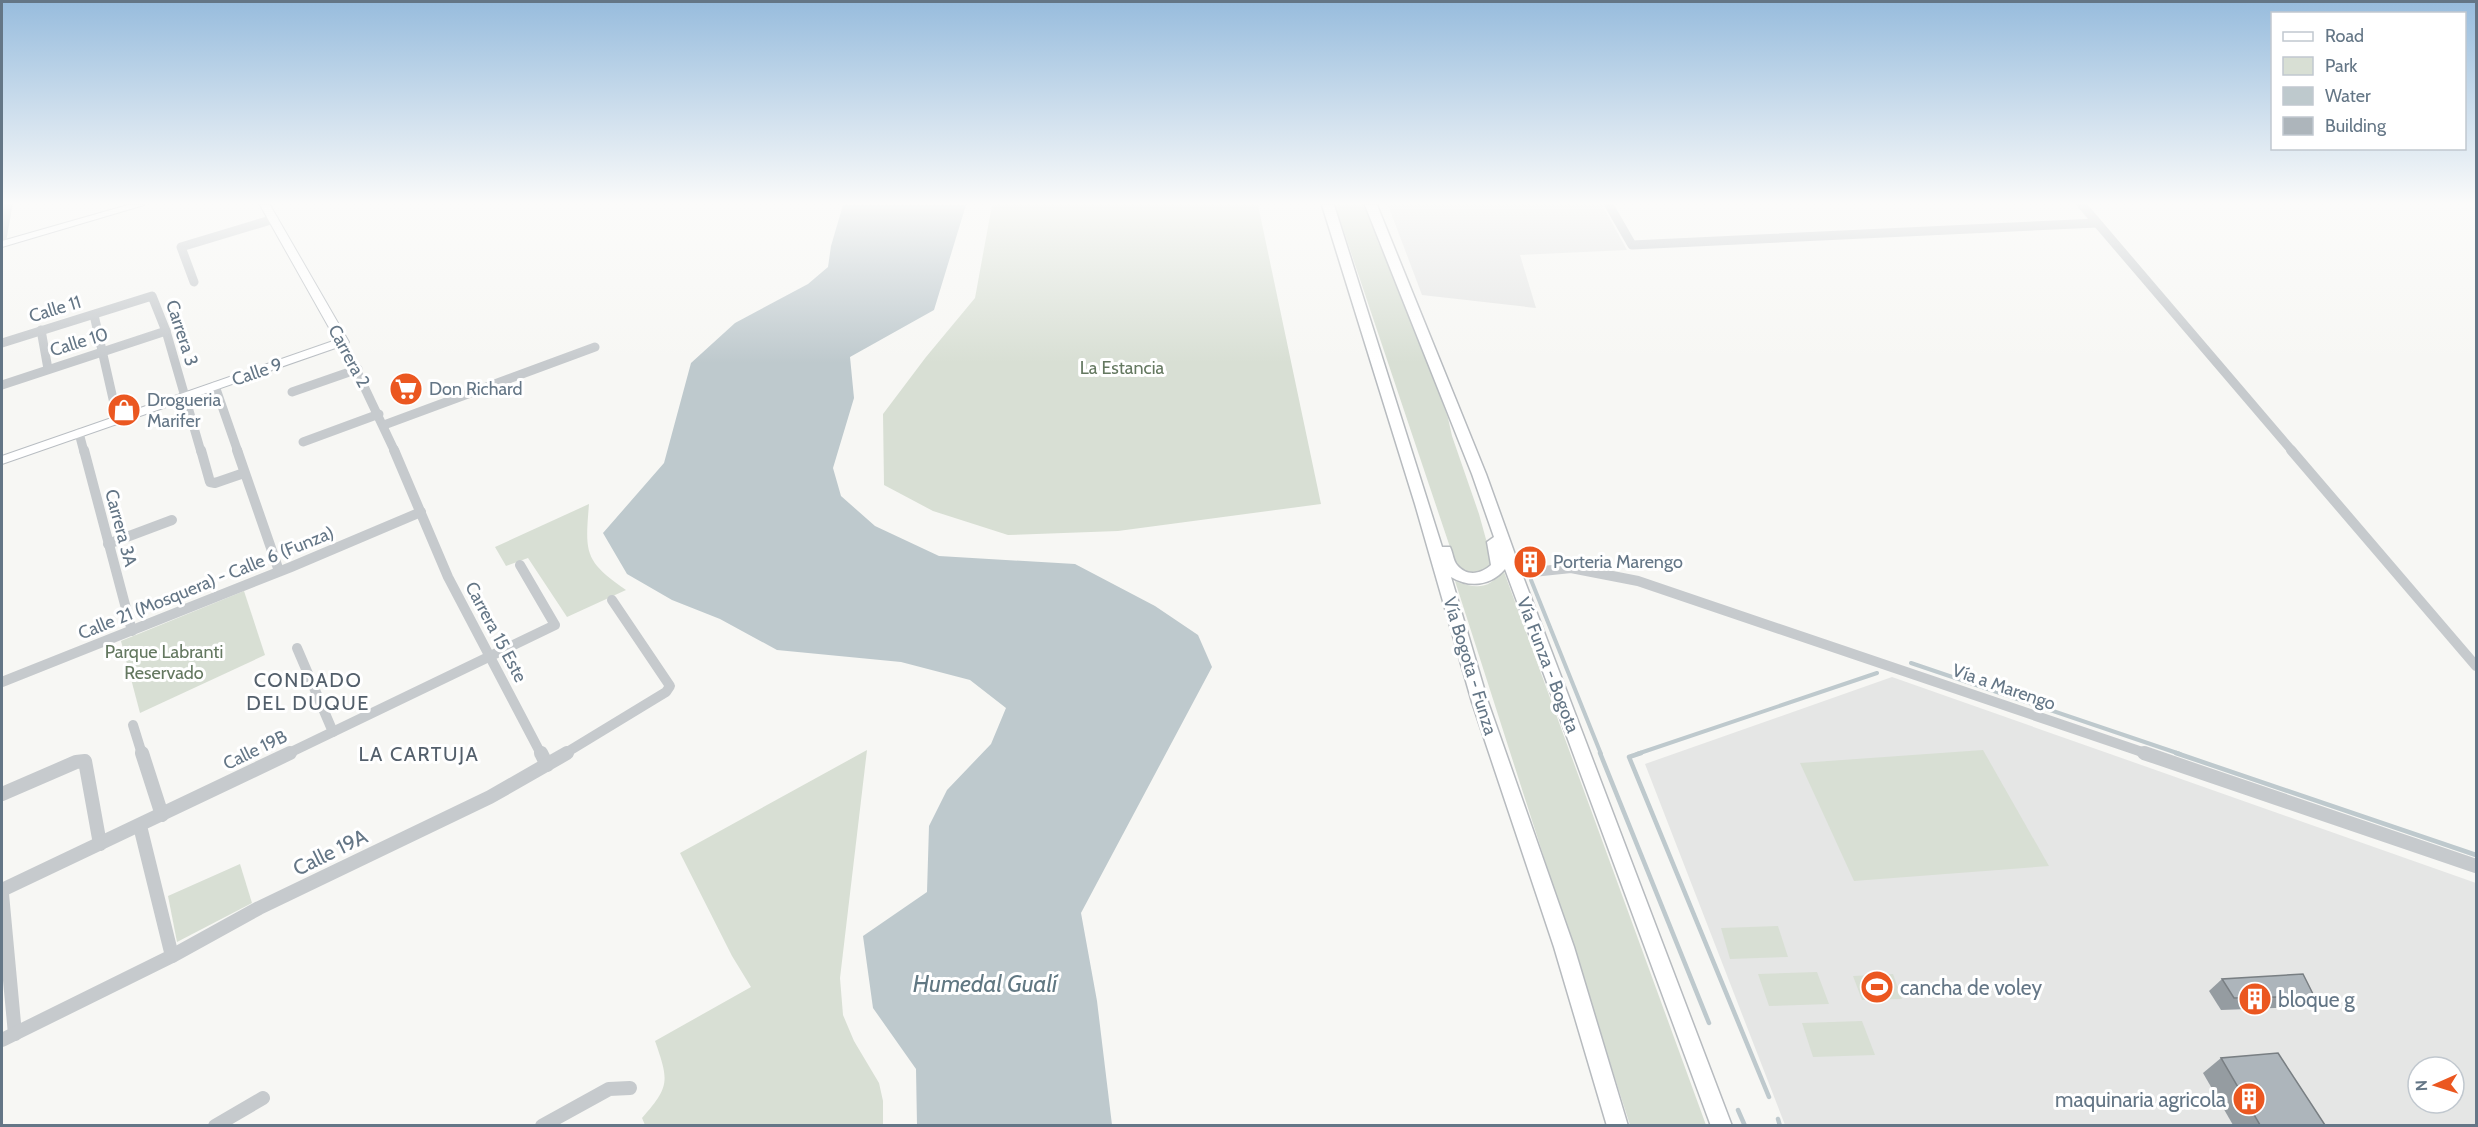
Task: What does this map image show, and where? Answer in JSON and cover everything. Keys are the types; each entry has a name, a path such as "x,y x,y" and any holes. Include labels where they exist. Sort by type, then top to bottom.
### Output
{"main road":[{"name":"Carrera 2","path":"296,258 343,342"},
{"name":"Vía Bogota - Funza","path":"1344,258 1483,713 1564,947 1618,1125"},
{"name":"Vía Funza - Bogota","path":"1392,258 1479,474 1514,574 1722,1125"},
{"name":"Calle 9","path":"2,460 343,342"},
{"path":"1392,411 1412,449 1450,567 1464,577 1486,577 1494,573 1499,566 1498,557 1451,403"}],"street":[{"path":"185,258 194,282"},
{"path":"2127,258 2476,666"},
{"name":"Calle 11","path":"2,343 152,296"},
{"name":"Carrera 3","path":"152,296 166,331 212,483 244,473"},
{"path":"94,315 118,421"},
{"path":"41,330 48,369"},
{"name":"Calle 10","path":"2,384 166,331"},
{"name":"Carrera 2","path":"343,342 379,414 421,512"},
{"path":"384,425 595,347"},
{"path":"292,392 358,369"},
{"path":"215,386 279,571"},
{"path":"303,442 379,414"},
{"name":"Carrera 3A","path":"79,434 132,632"},
{"name":"Calle 21 (Mosquera) - Calle 6 (Funza)","path":"2,682 132,632 421,512"},
{"name":"Carrera 15 Este","path":"421,512 448,577 547,765"},
{"path":"108,544 172,520"},
{"name":"Calle 19B","path":"2,892 555,625 520,565"},
{"name":"Vía a Marengo","path":"1514,574 1572,568 1638,581 2476,866"},
{"name":"Calle 19A","path":"2,1040 172,956 260,908 429,828 547,765 670,689 612,600"},
{"path":"297,648 333,732"},
{"path":"133,725 162,815"},
{"path":"2,794 85,761 100,844"},
{"path":"140,826 172,956"},
{"path":"2,892 15,1034"},
{"path":"542,1125 609,1089 630,1088"},
{"path":"215,1125 262,1098"}],"shaded area":[{"path":"1408,258 1521,258 1536,308 1422,295"},
{"path":"1892,677 2476,883 2476,1125 1785,1125 1645,764"}],"green space":[{"name":"La Estancia","path":"982,258 1269,258 1321,504 1118,531 1008,535 933,511 884,485 883,414 975,298"},
{"path":"1353,258 1385,258 1408,308 1448,418 1492,561 1489,568 1480,572 1464,570 1456,565"},
{"path":"589,504 587,534 590,554 602,571 626,590 567,617 528,558 506,566 495,547"},
{"path":"1503,569 1706,1125 1630,1125 1455,581 1482,586 1493,581"},
{"name":"Parque Labranti Reservado","path":"244,591 265,655 140,713 121,641"},
{"path":"867,750 840,978 843,1015 854,1041 879,1083 883,1101 883,1125 645,1125 642,1118 658,1098 664,1082 663,1065 655,1041 751,987 732,956 680,853"},
{"path":"1983,750 2049,866 1854,881 1800,763"},
{"path":"240,864 252,903 177,942 168,896"},
{"path":"1778,926 1788,957 1730,959 1721,928"},
{"path":"1817,972 1829,1004 1769,1006 1758,974"},
{"name":"cancha de voley","path":"1893,974 1902,999 1862,1000 1853,976"},
{"path":"1862,1021 1875,1055 1813,1057 1802,1023"}],"water":[{"name":"Humedal Gualí","path":"829,258 950,258 934,310 850,357 854,398 833,468 841,496 875,526 939,556 1075,564 1155,606 1198,635 1212,667 1081,913 1097,1001 1112,1125 917,1125 916,1069 873,1008 863,936 927,892 929,826 947,790 991,744 1006,708 970,680 901,662 777,650 720,619 672,600 627,574 603,533 664,463 691,363 735,323 808,284 828,267"}],"building":[{"path":"2303,974 2314,996 2234,998 2222,979"},
{"path":"2278,1053 2325,1125 2260,1125 2221,1058"}],"waterway":[{"path":"1531,580 1601,754"},
{"path":"1911,663 2180,754"},
{"path":"1637,754 1877,673"},
{"path":"1600,753 1709,1023"},
{"path":"1641,753 1629,757 1769,1097"},
{"path":"2176,753 2476,855"},
{"path":"1738,1110 1745,1126"},
{"path":"1778,1119 1780,1126"}],"place":[{"name":"Don Richard","path":"406,389"},
{"name":"Drogueria Marifer","path":"124,410"},
{"name":"Porteria Marengo","path":"1530,562"},
{"name":"cancha de voley","path":"1877,987"},
{"name":"bloque g","path":"2255,999"},
{"name":"maquinaria agricola","path":"2249,1099"}],"district":[{"name":"CONDADO DEL DUQUE","path":"308,692"},
{"name":"LA CARTUJA","path":"419,754"}]}
